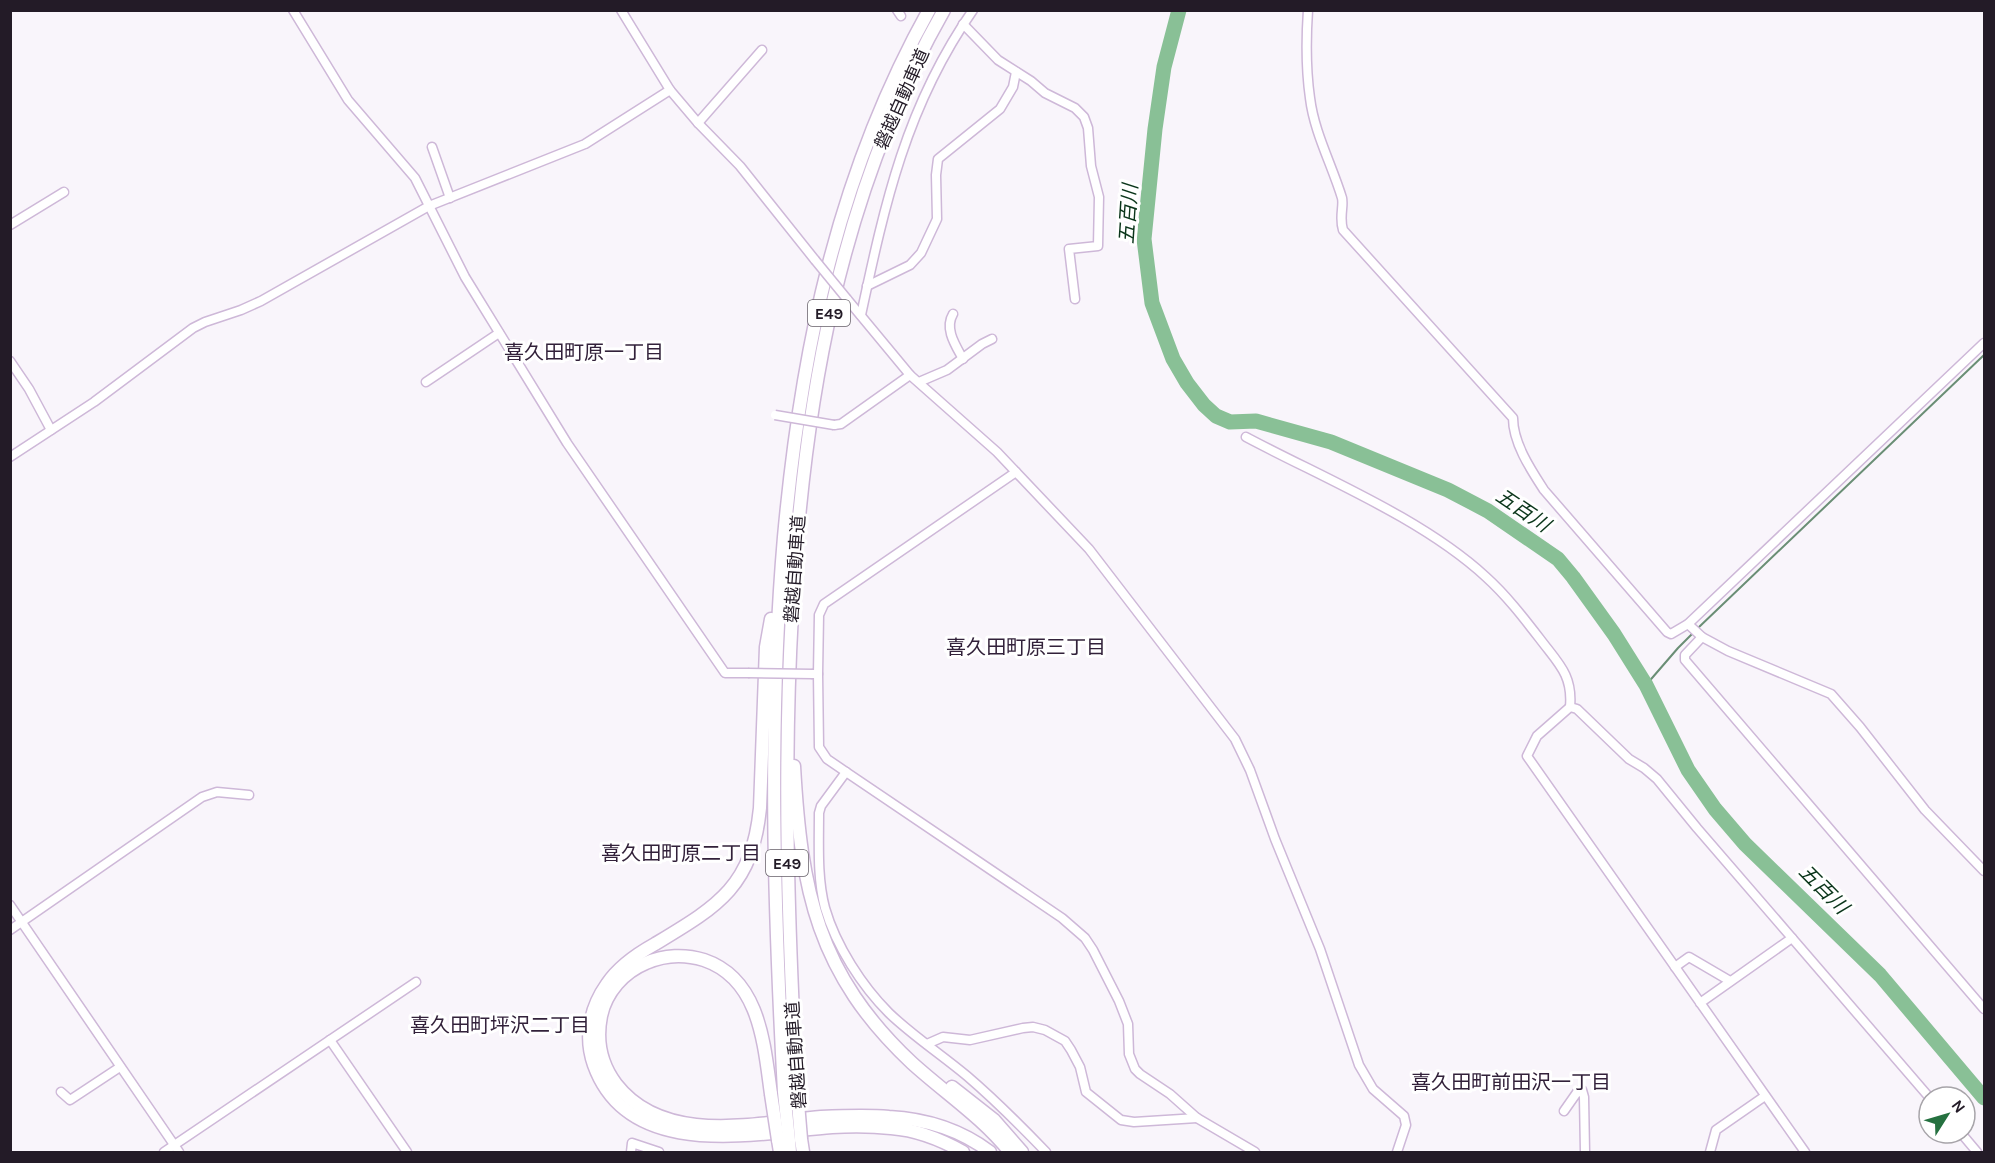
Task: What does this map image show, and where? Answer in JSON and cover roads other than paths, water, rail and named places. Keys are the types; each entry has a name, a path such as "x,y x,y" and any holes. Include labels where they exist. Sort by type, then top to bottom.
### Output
{"highway":[{"name":"磐越自動車道","path":"788,1145 774,849 774,697 782,562 794,440 806,365 829,258 850,188 893,81 929,10"},
{"name":"磐越自動車道","path":"788,1145 797,1091 787,850 787,697 795,550 807,440 833,296 863,192 904,87 944,10"},
{"path":"782,562 766,647 760,808 758,827 749,857 736,883 717,904 693,922 631,959 609,980 594,1005 591,1018 589,1045 596,1071 611,1095 634,1115 661,1127 694,1135 747,1136 847,1127 890,1128 922,1133 963,1152"},
{"path":"790,636 795,786 808,889 823,939 838,971 856,999 887,1037 927,1075 975,1115 1010,1152"},
{"path":"788,1145 771,1094 765,1046 756,1014 739,984 719,967 703,960 684,956 660,958 627,974 613,990 603,1010 599,1032 601,1055 605,1067 616,1084 638,1105 661,1116 698,1125 723,1126 840,1116 906,1118 947,1129 990,1152"},
{"path":"887,1037 911,1058 980,1108 1003,1129 1022,1152"},
{"path":"847,1127 900,1134 929,1143 947,1152"},
{"name":"磐越自動車道","path":"788,1145 802,1152"}],"street":[{"path":"293,10 348,100 412,173 465,277 567,443 724,673 816,674"},
{"path":"621,10 670,90 740,166 910,375 997,452 1089,549 1235,739 1320,949 1359,1065 1373,1089 1404,1116 1406,1125 1397,1152"},
{"path":"861,315 895,171 914,119 939,62 973,10"},
{"path":"1308,10 1307,48 1310,98 1327,159 1343,202 1340,215 1343,230 1513,418 1516,437 1544,490 1667,632 1671,634 1695,631 1728,651 1831,694 1860,727 1924,810 1984,871"},
{"path":"963,24 992,55 1032,81 1045,93 1080,112 1088,128 1091,166 1100,204 1098,246 1069,249 1075,299"},
{"path":"698,123 762,50"},
{"path":"867,286 910,265 921,253 937,219 938,159 1000,109 1013,87 1016,72"},
{"path":"10,457 94,402 194,328 261,301 429,206 585,144 670,90"},
{"path":"432,147 450,198"},
{"path":"10,225 64,192"},
{"path":"953,314 949,320 950,333 963,359"},
{"path":"426,382 499,333"},
{"path":"919,382 946,370 992,339"},
{"path":"1984,343 1695,631 1685,655 1685,660 1984,1009"},
{"path":"10,361 29,389 51,430"},
{"path":"772,415 834,425 841,424 910,375"},
{"path":"1246,437 1363,497 1449,548 1484,576 1525,620 1560,665 1570,685 1570,707 1537,736 1527,756 1804,1152"},
{"path":"1016,472 824,604 819,615 816,674 819,747 827,759 1076,929 1093,950 1126,1017 1129,1054 1135,1069 1170,1094 1197,1118 1256,1152"},
{"path":"1570,707 1577,709 1629,759 1657,779 1696,828 1919,1085"},
{"path":"846,772 820,806 819,813 819,860 825,907 833,930 873,994 889,1012 969,1078 1046,1152"},
{"path":"10,930 202,797 217,792 249,795"},
{"path":"10,905 176,1149"},
{"path":"1700,1003 1792,938"},
{"path":"1675,967 1689,957 1730,981"},
{"path":"164,1152 176,1149 330,1040 417,982"},
{"path":"927,1044 943,1037 970,1040 1023,1028 1033,1027 1045,1030 1065,1041 1071,1050 1080,1067 1086,1092 1121,1120 1134,1122 1197,1118"},
{"path":"330,1040 407,1152"},
{"path":"61,1092 70,1100 120,1066"},
{"path":"1564,1111 1578,1091 1582,1090 1586,1152"},
{"path":"1710,1152 1716,1130 1765,1096"},
{"path":"631,1152 632,1143 659,1152"}],"waterway":[{"name":"五百川","path":"1179,10 1164,67 1144,239 1152,303 1173,359 1187,383 1216,416 1230,422 1256,421 1331,442 1448,490 1488,511 1558,559 1614,634 1646,685 1688,770 1715,809 1745,844 1880,975 1984,1098"},
{"path":"1698,628 1984,355"},
{"path":"1646,685 1694,632"}],"district":[{"name":"喜久田町原一丁目","path":"584,352"},
{"name":"喜久田町原三丁目","path":"1026,647"},
{"name":"喜久田町原二丁目","path":"681,853"},
{"name":"喜久田町坪沢二丁目","path":"500,1025"},
{"name":"喜久田町前田沢一丁目","path":"1511,1082"}]}
